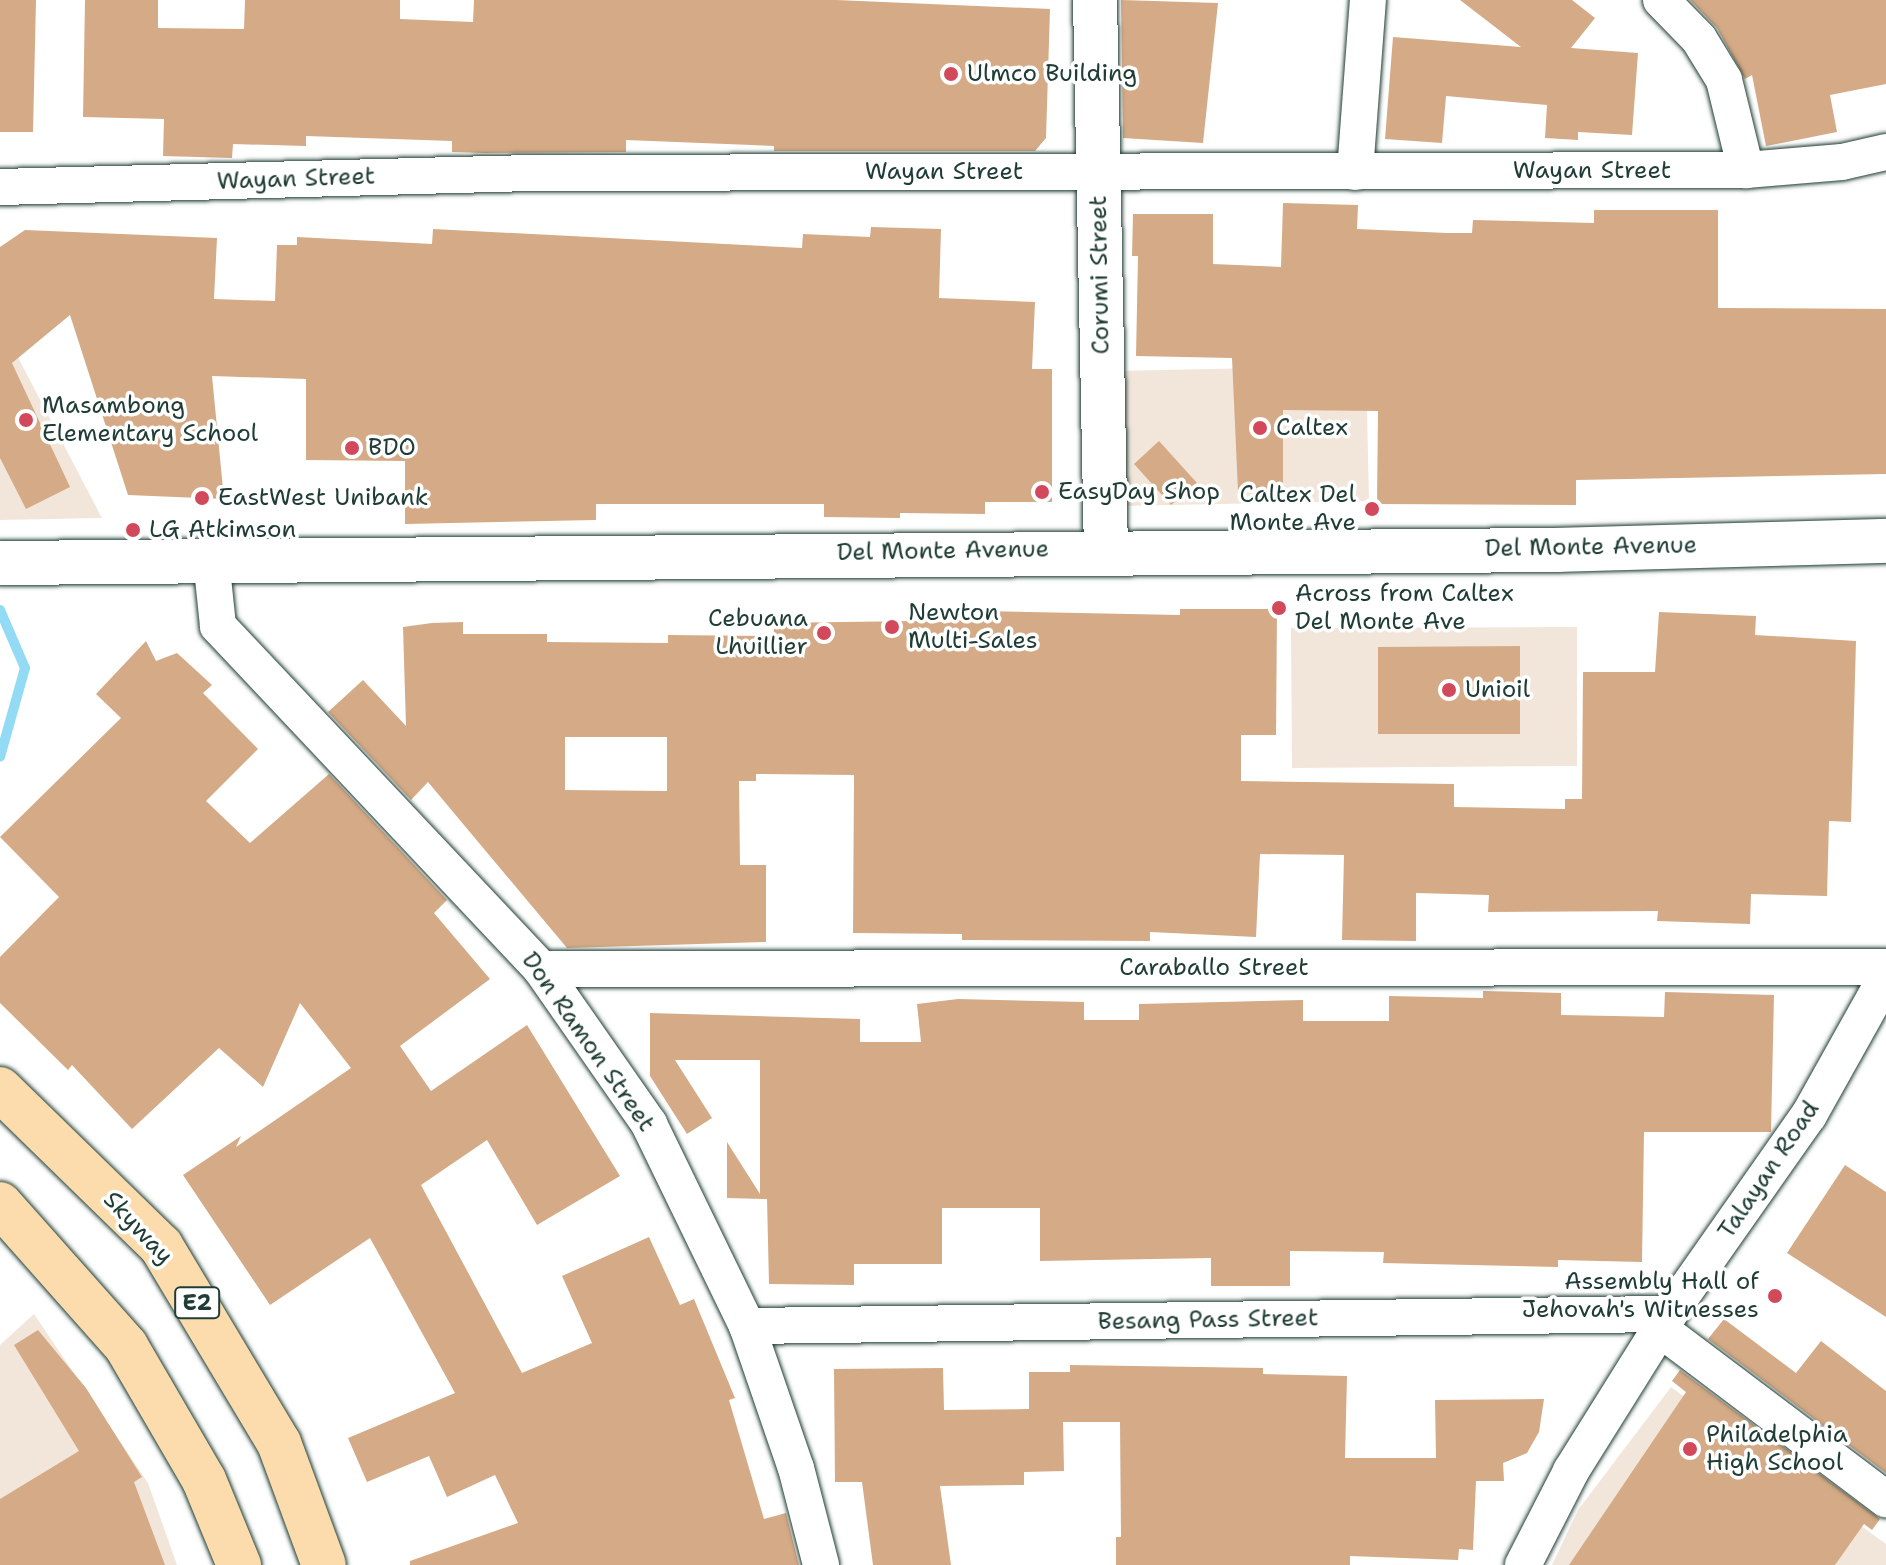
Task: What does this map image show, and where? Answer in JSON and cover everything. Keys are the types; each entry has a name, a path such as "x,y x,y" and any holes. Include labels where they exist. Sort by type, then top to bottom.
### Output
{"highway":[{"name":"Skyway","path":"0,1089 161,1246 279,1443 324,1565"},
{"path":"0,1204 126,1346 204,1480 239,1565"}],"main road":[{"name":"Corumi Street","path":"1095,0 1106,551"},
{"name":"Del Monte Avenue","path":"21,563 1106,551 1558,550 1886,541"}],"street":[{"path":"1355,172 1368,0"},
{"path":"1661,0 1699,39 1724,80 1746,170"},
{"name":"Wayan Street","path":"0,187 531,173 1746,170 1842,162 1886,152"},
{"name":"Don Ramon Street","path":"211,559 218,626 541,969 649,1124 747,1326 796,1468 821,1565"},
{"name":"Caraballo Street","path":"541,969 1886,967"},
{"name":"Talayan Road","path":"1523,1565 1571,1471 1665,1322 1809,1115 1886,977"},
{"path":"1665,1322 1886,1499"},
{"name":"Besang Pass Street","path":"747,1326 1665,1322"}],"shaded area":[{"name":"Masambong Elementary School","path":"0,323 102,518 0,520"},
{"path":"1366,366 1369,501 1120,506 1112,371"},
{"name":"Unioil","path":"1577,627 1577,766 1292,768 1291,628"},
{"path":"34,1314 148,1483 177,1565 0,1565 0,1345"},
{"name":"Philadelphia High School","path":"1671,1387 1886,1544 1886,1565 1552,1565 1578,1510"}],"building":[{"path":"0,0 36,0 33,132 0,132"},
{"path":"85,0 158,0 158,28 244,29 245,0 400,0 400,19 473,22 474,0 836,0 1050,9 1046,138 1035,151 774,151 774,146 626,140 626,152 484,153 452,152 452,141 306,136 306,146 233,144 232,158 163,156 164,119 83,117"},
{"path":"1121,0 1218,3 1203,143 1123,138"},
{"path":"1460,0 1572,0 1595,18 1571,48 1638,53 1632,135 1578,132 1578,140 1545,138 1547,105 1446,96 1442,143 1385,139 1393,37 1521,47"},
{"path":"1690,0 1886,0 1886,84 1830,95 1837,132 1766,146 1752,75 1745,79 1717,28"},
{"path":"1283,203 1358,205 1357,229 1447,233 1472,233 1473,220 1594,223 1594,210 1718,210 1718,308 1886,309 1886,474 1576,480 1576,505 1377,504 1378,411 1283,410 1283,491 1238,491 1232,358 1136,356 1138,256 1132,256 1133,214 1213,214 1213,264 1281,267"},
{"path":"871,227 941,229 939,298 1035,302 1032,369 1052,369 1052,502 985,502 985,514 900,513 900,518 824,517 824,504 596,504 596,520 405,524 405,461 306,460 306,379 212,376 224,499 128,495 70,315 12,363 70,487 26,509 0,458 0,247 25,230 217,238 214,299 275,301 277,245 297,245 297,237 432,244 433,229 802,248 803,234 870,237"},
{"path":"1159,441 1197,483 1171,505 1134,464"},
{"path":"1180,609 1277,609 1276,735 1241,735 1241,781 1454,784 1454,807 1565,809 1565,799 1582,799 1583,672 1655,672 1659,612 1756,616 1755,635 1856,641 1851,822 1829,821 1827,896 1751,894 1750,924 1657,921 1658,911 1488,912 1489,895 1416,893 1416,941 1342,940 1344,855 1260,854 1256,937 1150,932 1150,941 962,940 962,934 853,933 854,775 756,774 756,781 739,781 740,865 766,865 766,942 567,948 428,782 411,800 328,712 363,680 406,726 403,627 432,623 463,622 463,634 547,634 547,642 668,643 668,635 774,636 774,623 981,620 981,611 1180,615","holes":["565,737 667,737 667,791 565,790"]},
{"path":"146,641 156,661 177,653 212,685 203,693 258,749 206,801 250,843 329,774 447,900 434,913 490,979 400,1046 431,1091 527,1025 620,1176 537,1225 487,1140 421,1185 522,1373 592,1343 562,1276 649,1237 680,1305 694,1299 735,1398 729,1400 764,1519 786,1513 799,1565 410,1565 410,1561 518,1523 495,1475 447,1497 429,1456 367,1482 348,1438 455,1393 370,1238 270,1305 183,1175 241,1136 236,1147 351,1068 300,1003 263,1087 219,1048 132,1129 72,1065 68,1070 0,1003 0,957 59,897 0,837 121,718 96,694"},
{"name":"Unioil","path":"1520,646 1520,734 1378,734 1378,647"},
{"path":"1483,991 1561,993 1561,1015 1664,1017 1665,992 1774,995 1771,1132 1644,1132 1642,1262 1558,1260 1558,1267 1383,1263 1384,1252 1290,1251 1290,1286 1211,1286 1211,1258 1040,1261 1040,1208 942,1208 942,1264 854,1264 854,1285 769,1284 767,1199 727,1198 727,1142 760,1194 760,1060 675,1060 712,1118 687,1134 650,1076 650,1013 860,1019 860,1042 921,1042 917,1004 958,999 1084,1002 1084,1020 1139,1020 1139,1004 1303,1000 1303,1021 1389,1021 1389,996 1483,998"},
{"path":"1845,1165 1886,1192 1886,1317 1787,1253"},
{"path":"1724,1319 1796,1373 1821,1341 1886,1391 1886,1473 1708,1339"},
{"path":"38,1330 86,1388 142,1477 134,1482 165,1565 0,1565 0,1499 79,1451 14,1345"},
{"path":"1070,1365 1263,1368 1263,1374 1347,1376 1345,1458 1436,1458 1435,1400 1544,1399 1539,1432 1527,1453 1503,1463 1504,1481 1476,1481 1473,1550 1459,1549 1458,1560 1350,1556 1350,1565 1116,1565 1116,1537 1121,1537 1120,1422 1063,1422 1064,1471 1024,1472 1024,1485 940,1486 951,1565 873,1565 862,1482 835,1482 834,1369 943,1368 944,1410 1029,1409 1029,1372 1070,1372"},
{"name":"Philadelphia High School","path":"1680,1370 1880,1519 1872,1530 1864,1524 1835,1565 1569,1565 1686,1392 1672,1381"}],"waterway":[{"path":"0,610 25,668 0,757"}],"place":[{"name":"Ulmco Building","path":"951,74"},
{"name":"Masambong Elementary School","path":"26,420"},
{"name":"Caltex","path":"1260,428"},
{"name":"BDO","path":"352,448"},
{"name":"EasyDay Shop","path":"1042,492"},
{"name":"EastWest Unibank","path":"202,498"},
{"name":"Caltex Del Monte Ave","path":"1372,509"},
{"name":"LG Atkimson","path":"133,530"},
{"name":"Across from Caltex Del Monte Ave","path":"1279,608"},
{"name":"Newton Multi-Sales","path":"892,627"},
{"name":"Cebuana Lhuillier","path":"824,633"},
{"name":"Unioil","path":"1449,690"},
{"name":"Assembly Hall of Jehovah's Witnesses","path":"1775,1296"},
{"name":"Philadelphia High School","path":"1690,1449"}]}
